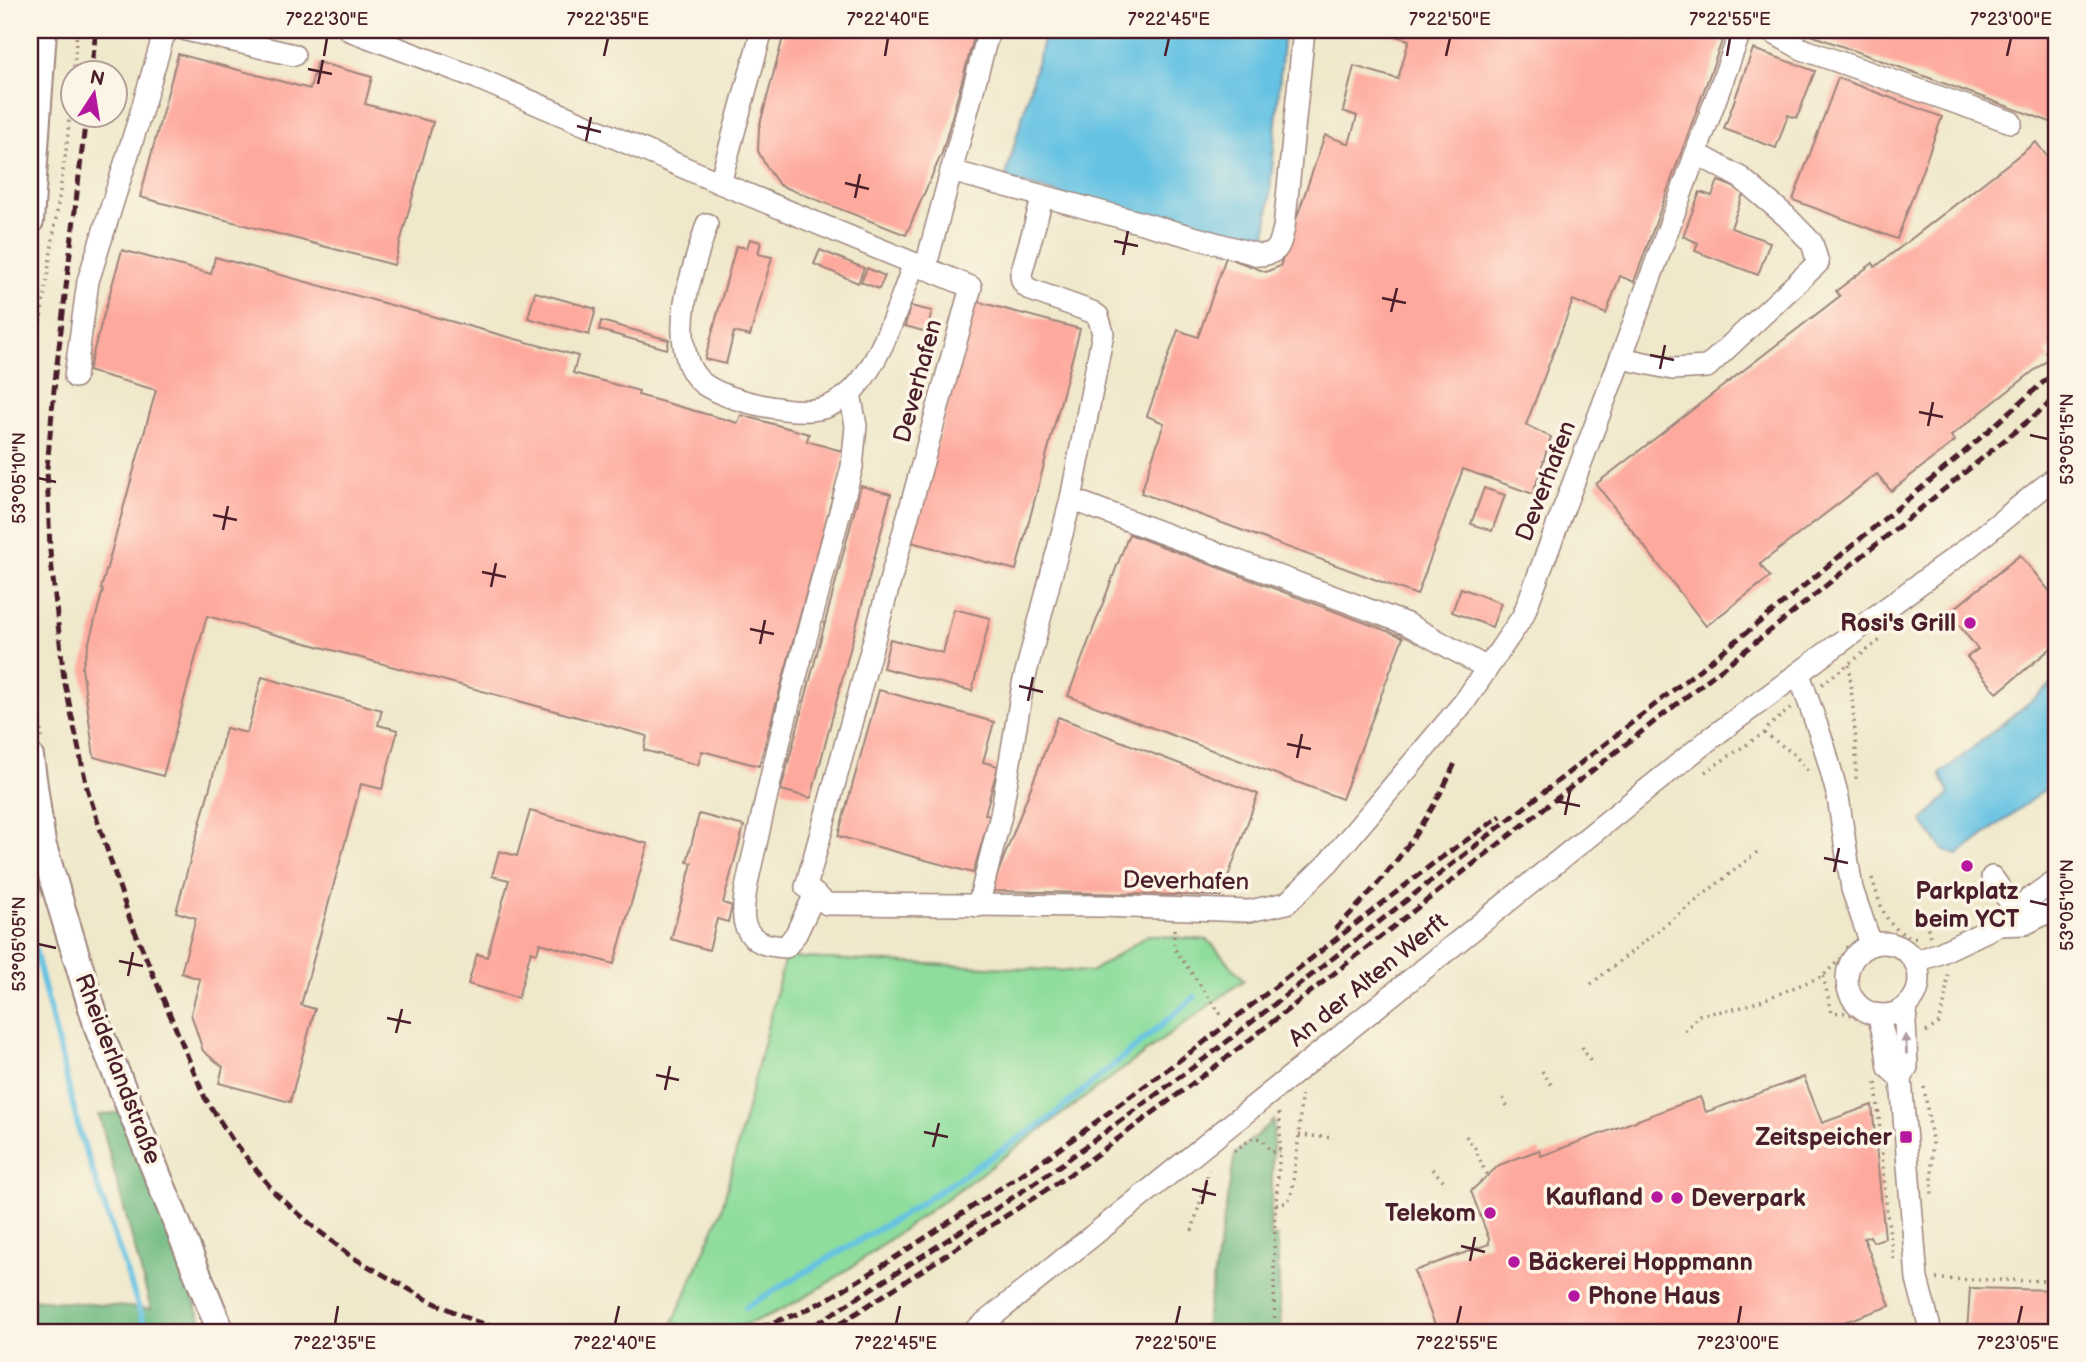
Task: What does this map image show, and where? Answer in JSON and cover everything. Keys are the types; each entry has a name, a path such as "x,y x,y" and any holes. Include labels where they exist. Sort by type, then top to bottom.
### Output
{"main road":[{"path":"30,221 43,30"},
{"name":"Rheiderlandstraße","path":"36,750 42,843 100,1031 221,1332"}],"street":[{"path":"75,377 88,281 163,37 169,30"},
{"path":"186,30 229,34 294,55"},
{"name":"Deverhafen","path":"349,30 477,78 971,287 806,887 827,904 1249,911 1287,903 1328,863 1465,701 1523,616 1622,358 1741,30"},
{"path":"720,183 762,30"},
{"path":"707,224 682,316 682,340 688,363 702,384 722,394 800,411 825,408 850,393 872,364 919,266 951,171 989,30"},
{"path":"951,171 1259,255 1271,254 1279,248 1284,228 1304,30"},
{"path":"1768,30 1802,49 2011,122"},
{"path":"1622,358 1673,369 1707,367 1818,262 1812,243 1786,216 1741,177 1696,153"},
{"path":"978,906 1001,815 1023,684 1071,499 1103,333 1098,316 1092,312 1031,290 1021,280 1043,196"},
{"path":"815,894 796,934 786,947 767,946 755,939 744,926 744,899 769,785 852,467 856,426 850,393"},
{"name":"An der Alten Werft","path":"973,1332 1711,738 1964,551 2056,477"},
{"path":"1071,499 1407,624 1487,668"},
{"path":"1800,674 1838,797 1852,890 1871,944"},
{"path":"1992,877 2020,916"},
{"path":"2020,916 2056,880"},
{"path":"1915,962 1935,945 2020,916 2056,908"},
{"path":"1871,1020 1907,1007 1919,986 1920,978 1915,962 1909,953 1892,943 1871,944 1854,956 1849,965 1847,985 1849,994 1871,1020 1884,1032 1889,1068 1911,1078"},
{"path":"1907,1007 1905,1030 1925,1274 1924,1309 1929,1332"}],"path":[{"path":"30,428 36,352 67,144 77,30"},
{"path":"30,604 36,750"},
{"path":"1699,775 1764,733 1807,695 1849,665 1856,742 1856,785"},
{"path":"1764,733 1794,754 1814,782"},
{"path":"1591,984 1761,849"},
{"path":"1871,876 1889,924 1909,936 1923,938 1935,945"},
{"path":"1173,908 1174,948 1222,1016"},
{"path":"1920,1036 1939,1023 1950,972 1935,945 1924,914"},
{"path":"1685,1031 1699,1015 1739,1008 1823,976 1845,954 1849,935"},
{"path":"1823,976 1832,1013 1848,1013 1871,1020"},
{"path":"1582,1047 1592,1065"},
{"path":"1542,1071 1552,1086"},
{"path":"1911,1078 1929,1128 1933,1206"},
{"path":"1876,1082 1887,1213 1895,1270"},
{"path":"1276,1204 1286,1203 1291,1197 1299,1135 1299,1101 1305,1087"},
{"path":"1503,1098 1509,1110"},
{"path":"1275,1332 1276,1204 1281,1127 1279,1104"},
{"path":"1299,1135 1334,1138"},
{"path":"1466,1136 1475,1148 1487,1176"},
{"path":"1230,1153 1254,1137 1263,1140 1271,1152 1280,1153"},
{"path":"1432,1168 1445,1182"},
{"path":"1192,1231 1206,1175 1210,1169"},
{"path":"1925,1274 1939,1279"},
{"path":"1925,1274 1939,1279 2056,1281"},
{"path":"1939,1279 1943,1291"}],"green space":[{"path":"1148,935 1208,940 1244,980 959,1190 815,1291 771,1315 737,1327 669,1332 721,1212 785,957 1091,972"},
{"path":"122,1112 206,1332 30,1332 30,1299 151,1309 99,1115"},
{"path":"1274,1120 1270,1236 1277,1237 1281,1332 1204,1332 1235,1154"}],"water":[{"path":"1046,30 1284,30 1265,250 1005,179"},
{"path":"2056,681 2056,781 1958,855 1944,851 1922,821 1949,794 1940,774"}],"building":[{"path":"785,30 976,30 942,153 906,235 779,185 766,166 758,151 759,128"},
{"path":"1376,30 1726,30 1634,282 1620,276 1606,314 1573,300 1526,425 1551,437 1533,494 1463,469 1417,595 1141,493 1164,423 1147,416 1178,330 1198,337 1226,257 1266,272 1280,266 1325,135 1349,144 1357,116 1343,111 1354,66 1398,79 1409,40"},
{"path":"1797,30 2056,30 2056,124"},
{"path":"1753,49 1815,71 1797,118 1788,115 1776,148 1724,129"},
{"path":"178,54 310,89 317,62 372,77 365,104 433,122 394,265 140,197"},
{"path":"1838,78 1942,117 1897,239 1793,200"},
{"path":"2036,142 2056,168 2056,343 2045,352 2050,358 1951,436 1955,441 1891,491 1877,474 1760,564 1770,577 1706,626 1596,484 1840,296 1836,291 1873,263 1875,267"},
{"path":"1718,181 1744,191 1731,228 1770,242 1758,275 1695,251 1698,243 1683,236 1700,192 1712,196"},
{"path":"750,239 761,242 758,254 772,257 750,336 734,332 726,364 705,359 736,246 747,248"},
{"path":"122,250 211,274 215,257 578,356 573,373 639,391 638,395 738,423 741,415 809,434 807,441 845,452 759,766 702,751 698,765 644,750 647,736 207,616 163,776 94,757 82,668 156,390 88,371"},
{"path":"820,250 864,268 858,283 814,264"},
{"path":"867,268 885,276 879,289 861,282"},
{"path":"535,292 596,309 589,335 528,318"},
{"path":"975,301 1080,329 1016,570 911,542"},
{"path":"910,306 932,311 927,332 905,326"},
{"path":"601,321 669,340 667,349 599,330"},
{"path":"861,486 891,494 811,798 781,790"},
{"path":"1484,488 1505,495 1492,531 1471,524"},
{"path":"1129,534 1403,637 1342,799 1068,696"},
{"path":"2020,555 2056,599 2056,644 1997,693 1967,657 1978,649 1949,613"},
{"path":"1461,588 1501,603 1492,627 1452,612"},
{"path":"954,609 990,618 972,691 883,668 890,639 943,653"},
{"path":"262,677 382,710 378,725 398,730 382,789 361,784 301,1005 315,1009 290,1102 219,1083 223,1067 203,1051 191,1014 200,979 181,973 196,918 176,912 226,728 247,733"},
{"path":"879,690 994,722 983,762 998,766 985,814 990,815 973,873 838,836"},
{"path":"1058,717 1258,794 1221,896 991,891"},
{"path":"530,811 648,844 614,964 540,943 537,953 531,951 518,998 468,984 477,954 487,957 509,880 492,876 499,851 517,856"},
{"path":"699,814 744,826 723,903 732,906 728,922 717,919 709,950 671,939 692,863 687,862"},
{"name":"Deverpark","path":"1804,1077 1822,1123 1872,1105 1885,1238 1873,1242 1870,1236 1864,1238 1890,1306 1821,1330 1822,1332 1438,1332 1414,1271 1489,1244 1471,1191 1499,1165 1539,1150 1541,1156 1700,1097 1706,1112"},
{"path":"1970,1288 2056,1290 2056,1332 1967,1332"}],"waterway":[{"path":"30,929 80,1134 147,1332"},
{"path":"746,1307 904,1214 1049,1119 1195,997"}],"railway":[{"path":"93,60 96,30"},
{"path":"84,130 47,468 50,551 64,679 87,788 129,917 205,1098 233,1141 275,1193 352,1257 428,1300 474,1321 510,1332"},
{"path":"804,1332 1062,1164 1215,1051 1775,610 1962,454 2056,371"},
{"path":"827,1332 1069,1175 1220,1063 1785,619 2056,398"},
{"path":"1335,929 1403,852 1431,809 1455,763"},
{"path":"746,1332 800,1313 826,1300 1051,1155 1203,1043 1435,862 1501,816"}],"place":[{"name":"Rosi's Grill","path":"1970,623"},
{"name":"Parkplatz beim YCT","path":"1967,866"},
{"name":"Zeitspeicher","path":"1906,1137"},
{"name":"Kaufland","path":"1657,1197"},
{"name":"Deverpark","path":"1677,1198"},
{"name":"Telekom","path":"1490,1213"},
{"name":"Bäckerei Hoppmann","path":"1514,1262"},
{"name":"Phone Haus","path":"1574,1296"}]}
